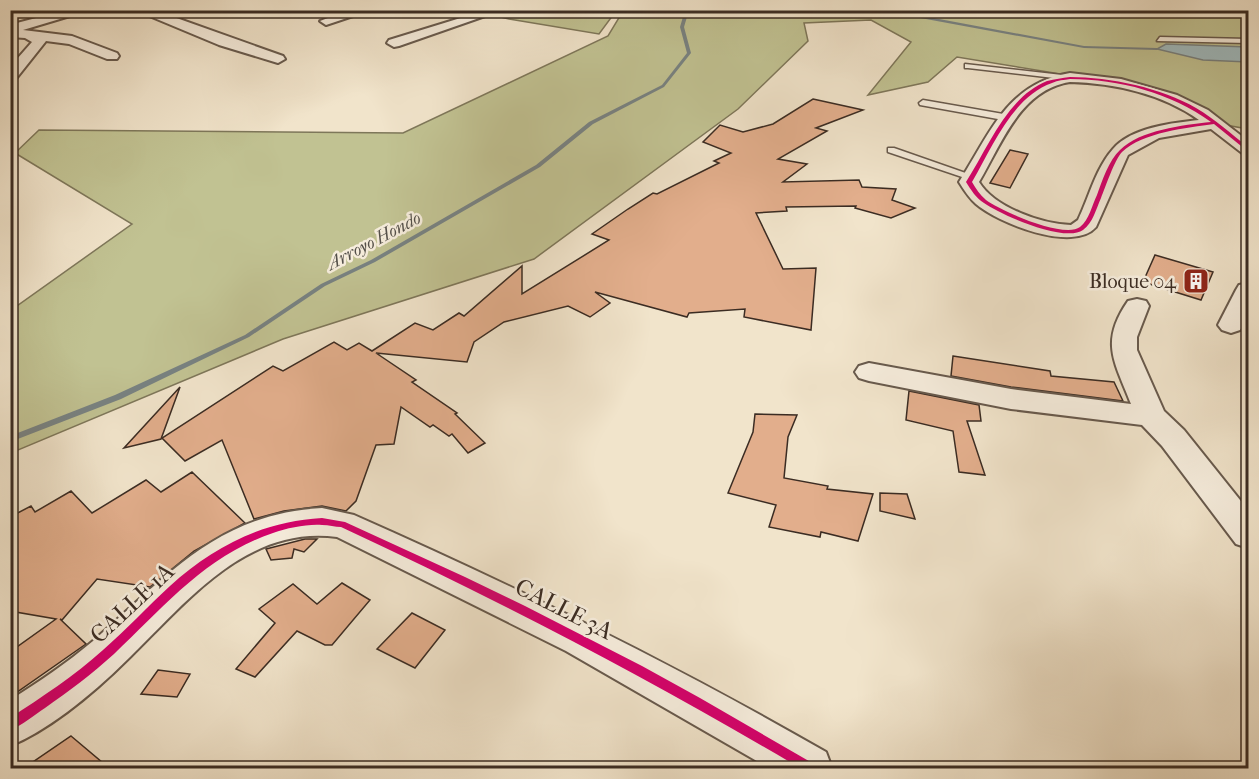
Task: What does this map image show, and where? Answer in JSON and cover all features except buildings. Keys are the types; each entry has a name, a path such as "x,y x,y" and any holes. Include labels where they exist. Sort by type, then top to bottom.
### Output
{"street":[{"path":"10,31 84,10"},
{"path":"141,10 224,42 278,59"},
{"path":"326,21 365,10"},
{"path":"394,44 479,16 463,10"},
{"path":"10,31 72,40 112,56"},
{"path":"10,77 37,46 39,40 36,36"},
{"path":"1214,123 1179,127 1145,138 1120,151 1088,222 1081,230 1070,232 1047,228 989,205 975,193 969,182 1009,118 1026,97 1056,80 1079,83 1116,83 1186,105 1214,123 1248,148"},
{"path":"1026,97 1050,102"},
{"path":"1231,325 1248,290"},
{"path":"1137,306 1124,337 1124,350 1151,416 1173,438 1248,534"},
{"path":"869,372 1011,399 1151,416"},
{"name":"CALLE 3A","path":"288,526 325,520 342,524 454,575 703,703 810,768"},
{"name":"CALLE 1A","path":"10,725 97,663 187,577 225,551 255,536 288,526"}],"lane":[{"path":"1160,39 1248,41"},
{"path":"968,66 1079,83"},
{"path":"923,103 1009,118"},
{"path":"891,150 972,177"}],"green space":[{"path":"476,11 616,11 599,34"},
{"path":"623,11 1248,11 1248,129 1220,124 1140,87 957,57 928,82 868,95 911,42 871,20 804,23 808,41 738,109 534,259 283,339 11,453 10,311 132,224 15,153 39,130 403,133 608,36"}],"water":[{"path":"1166,44 1248,47 1248,62 1203,60 1157,49"}],"waterway":[{"name":"Arroyo Hondo","path":"10,439 118,397 247,336 323,285 373,261 538,166 591,123 663,86 689,53 682,27 687,10"},
{"name":"Arroyo Hondo","path":"866,10 888,11 1084,47 1157,49"}],"cycle path":[{"path":"1214,123 1178,128 1153,135 1130,144 1121,151 1088,222 1075,232 1053,230 1004,212 981,198 969,182 1001,128 1021,101 1046,83 1070,78 1121,83 1185,104 1210,119 1248,149"},
{"path":"10,725 86,671 202,565 239,543 260,534 280,527 322,521 342,524 521,609 638,670 810,768"}],"place":[{"name":"Bloque 04","path":"1196,281"}]}
